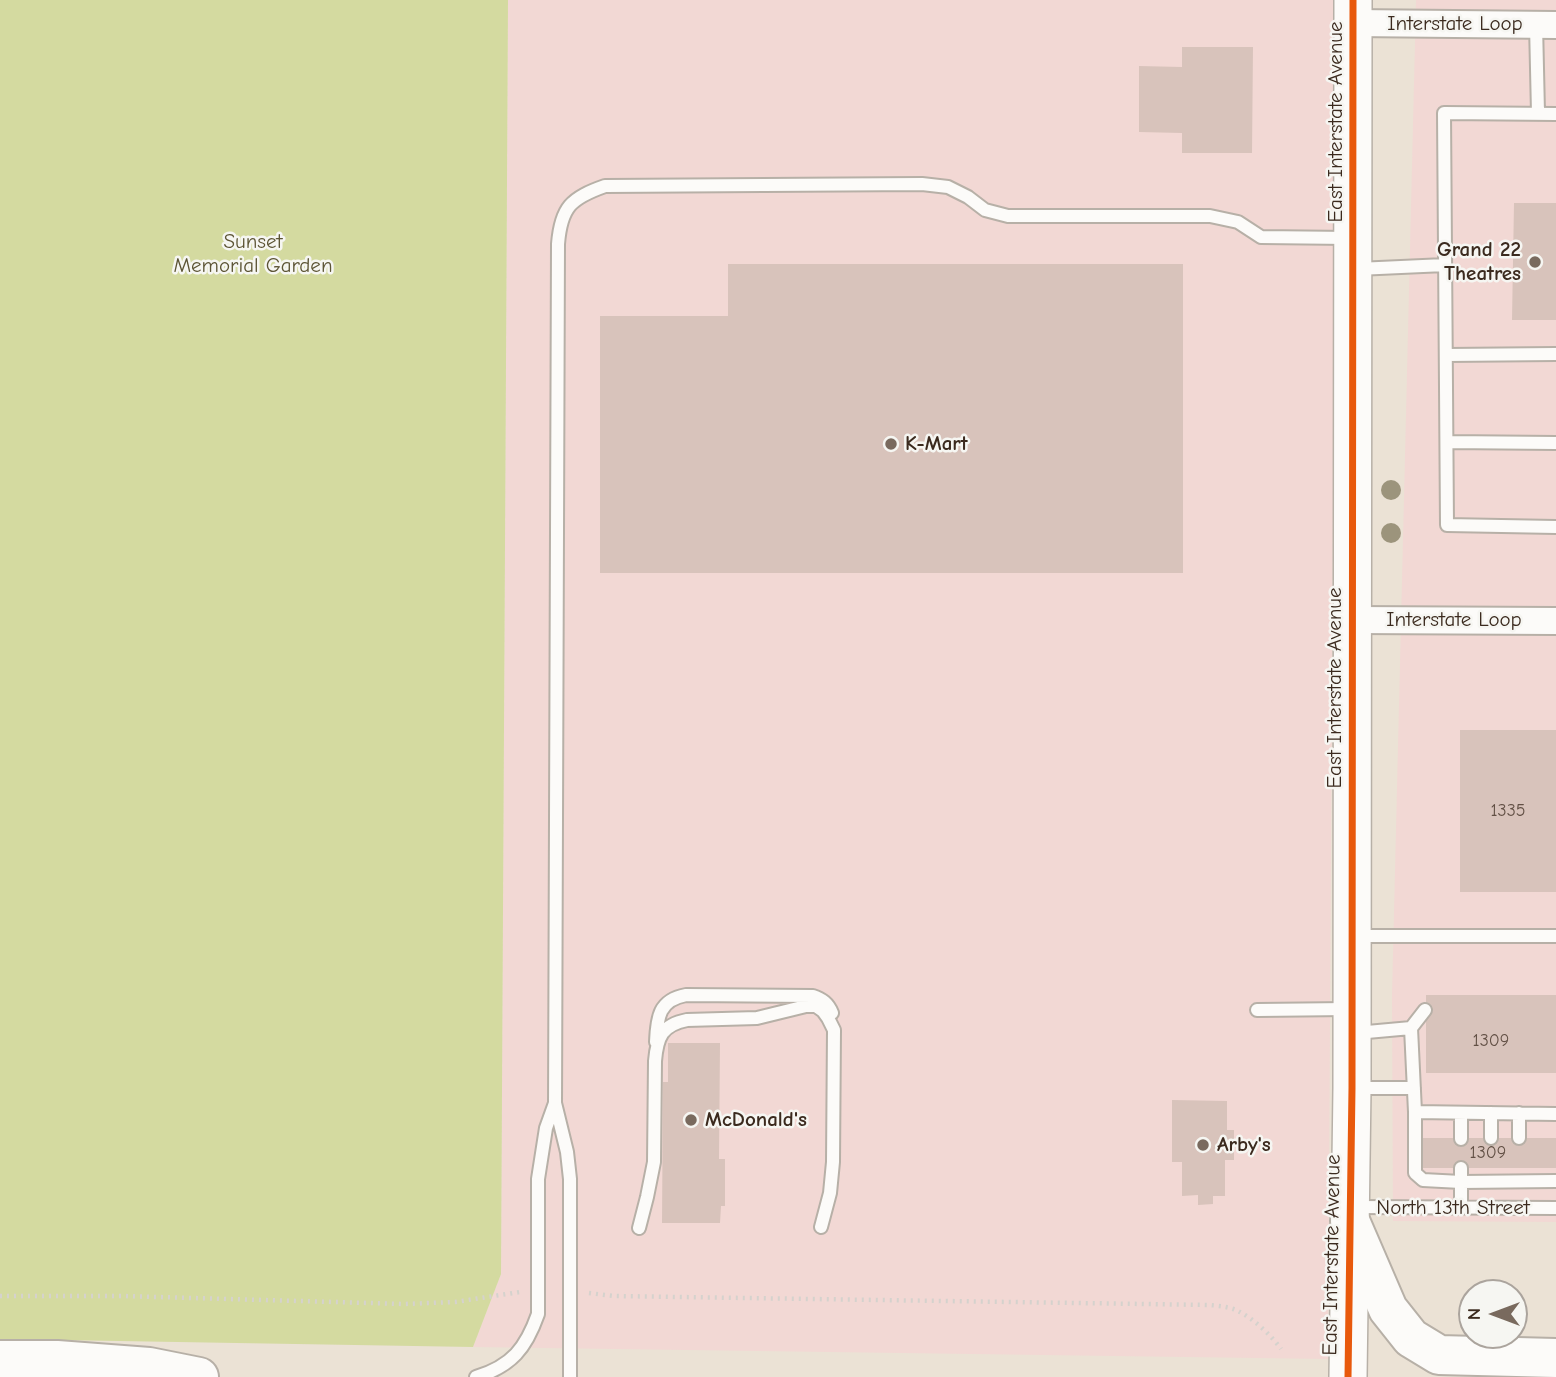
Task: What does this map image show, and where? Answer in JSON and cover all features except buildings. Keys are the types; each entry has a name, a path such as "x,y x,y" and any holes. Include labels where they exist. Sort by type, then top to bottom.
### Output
{"highway":[{"path":"1350,1214 1388,1309 1410,1338 1439,1355 1556,1358"},
{"path":"0,1360 57,1360 149,1367 199,1377"}],"street":[{"name":"Interstate Loop","path":"1353,12 1546,24"},
{"name":"East Interstate Avenue","path":"1349,1377 1352,1088 1353,12"},
{"name":"Interstate Loop","path":"1353,620 1556,621"}],"lane":[{"path":"1538,113 1546,24"},
{"path":"1556,114 1444,113 1447,525 1556,527"},
{"path":"569,1377 570,1179 567,1152 555,1103 558,244 560,225 568,207 585,194 606,187 922,184 948,187 985,210 1007,216 1210,216 1238,222 1261,237 1353,254 1444,265"},
{"path":"1447,355 1556,354"},
{"path":"1447,442 1556,443"},
{"path":"1351,936 1556,936"},
{"path":"639,1228 654,1163 657,1025 663,1007 678,996 687,995 802,994 822,999 833,1015 833,1163 830,1193 821,1227"},
{"path":"656,1048 660,1036 667,1027 676,1022 757,1018 806,1006 816,1006 823,1011 834,1030"},
{"path":"1257,1010 1411,1028"},
{"path":"1425,1010 1411,1028 1415,1173 1423,1180 1491,1181 1519,1174 1556,1181"},
{"path":"1352,1088 1414,1088"},
{"path":"476,1377 506,1363 520,1351 538,1314 538,1179 547,1128 555,1103"},
{"path":"1415,1112 1556,1114"},
{"path":"1461,1113 1461,1139"},
{"path":"1491,1113 1491,1138"},
{"path":"1518,1113 1520,1138"},
{"path":"1461,1168 1461,1208"},
{"path":"1491,1168 1491,1181"},
{"name":"North 13th Street","path":"1350,1214 1461,1208 1556,1208"}],"path":[{"path":"0,1296 123,1296 404,1304 455,1302 526,1292"},
{"path":"585,1292 613,1296 1210,1305 1237,1310 1281,1349"}],"shaded area":[{"path":"508,0 1336,0 1328,1359 473,1347 501,1274"},
{"path":"1416,0 1556,0 1556,1222 1393,1221 1392,995"}],"green space":[{"name":"Sunset Memorial Garden","path":"0,0 508,0 501,1274 473,1347 0,1339"}],"cycle path":[{"path":"1348,1377 1352,1088 1353,0"}],"place":[{"name":"Grand 22 Theatres","path":"1535,262"},
{"name":"K-Mart","path":"891,444"},
{"name":"McDonald's","path":"691,1120"},
{"name":"Arby's","path":"1203,1145"}]}
